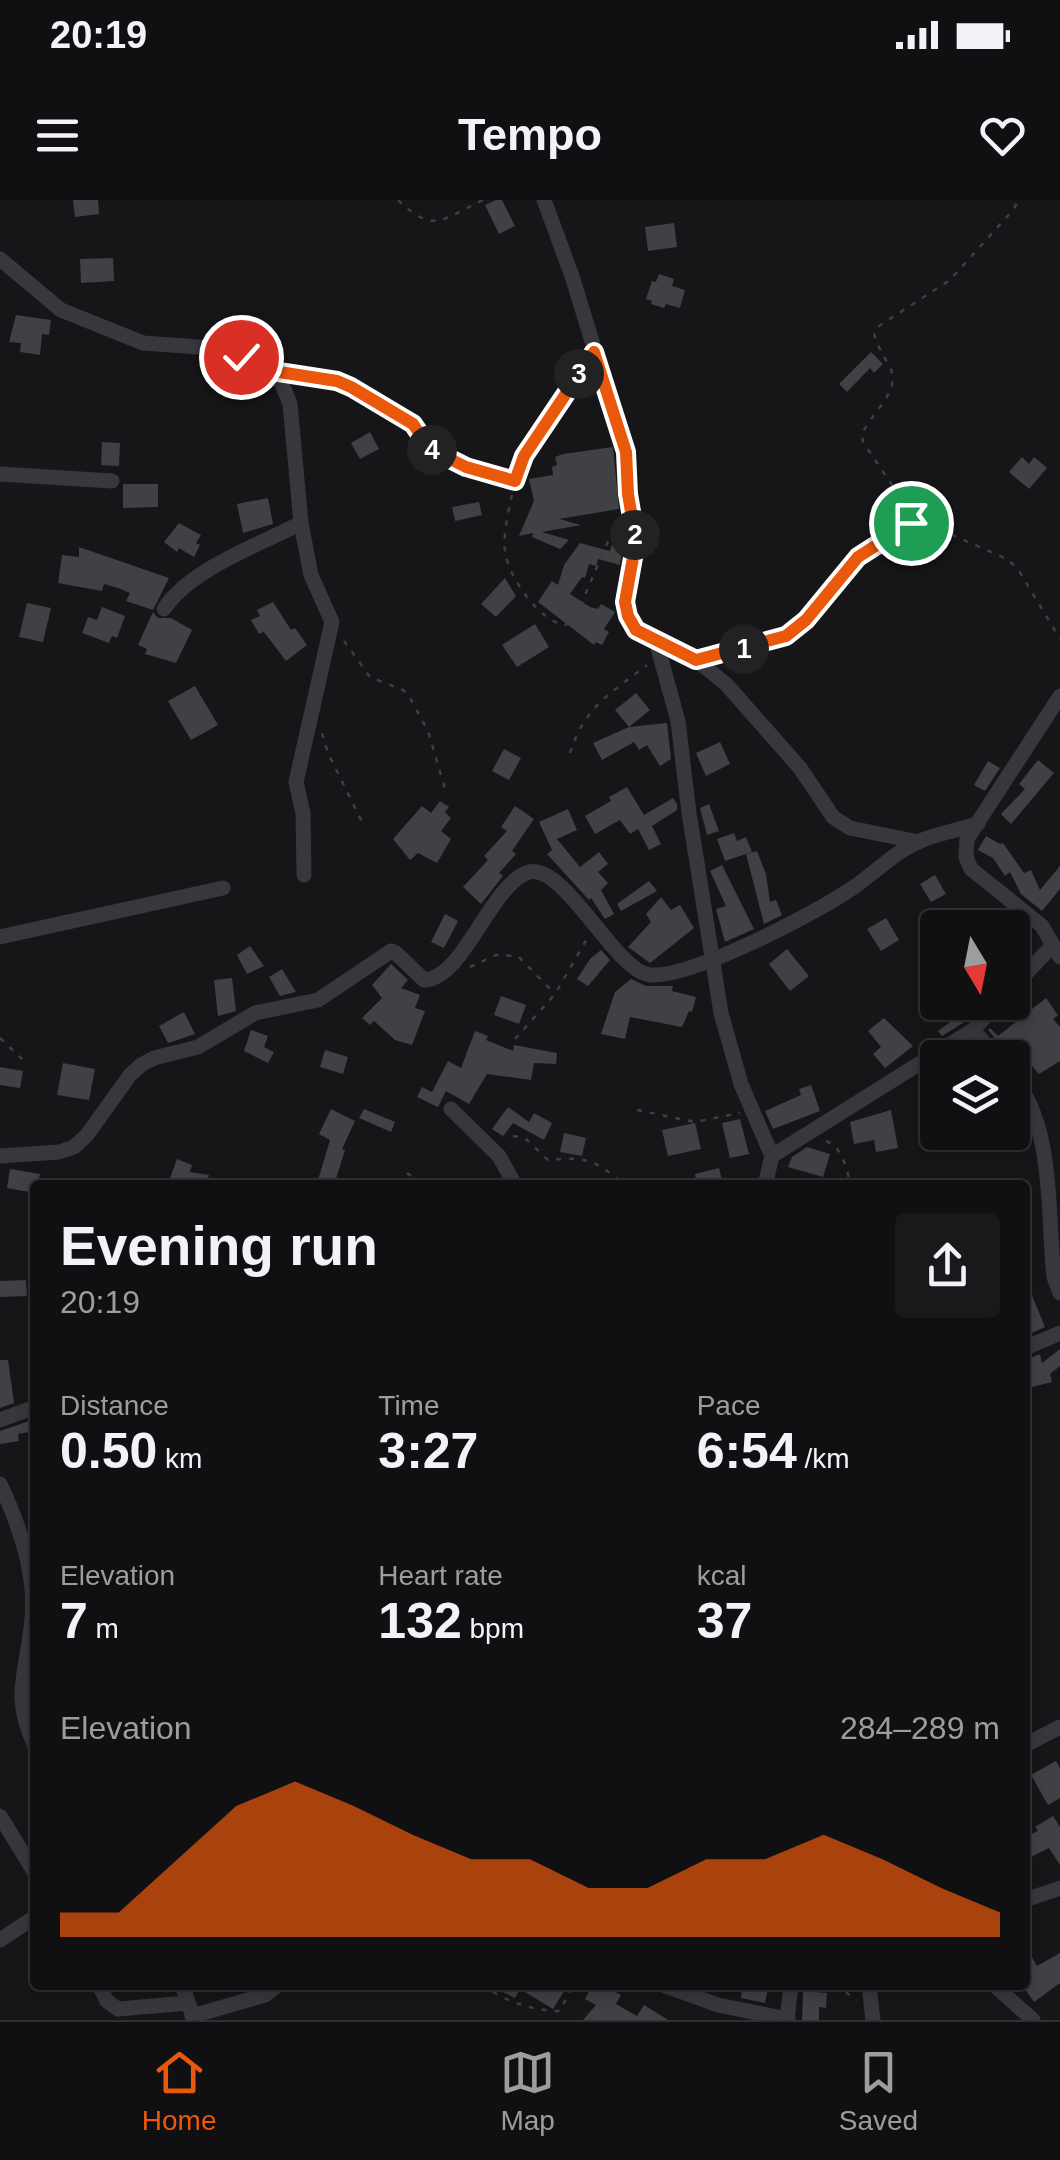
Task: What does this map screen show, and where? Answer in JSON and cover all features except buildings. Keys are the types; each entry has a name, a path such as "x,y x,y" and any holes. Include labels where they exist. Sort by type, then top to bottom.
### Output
{"street":[{"path":"544,200 572,276 626,452 636,541 625,602 636,630 658,648 696,660 750,710 800,768 833,817 850,828 918,842"},
{"path":"0,260 62,310 154,345 226,349 266,370 282,384 290,404 301,523 312,575 332,622 296,782 303,814 304,875"},
{"path":"266,370 337,381 351,387 413,424 430,449 466,467 515,481"},
{"path":"0,474 112,482"},
{"path":"164,609 174,593 196,578 301,523"},
{"path":"658,648 678,721 721,1014 751,1110 772,1156 767,1180"},
{"path":"1030,973 1057,951 1042,926 971,869 966,857 967,839 1060,696"},
{"path":"0,1156 59,1152 74,1147 142,1065 198,1046 256,1013 318,1000 391,952 396,952 424,980 435,979 513,882 529,871 550,879 596,923 636,970 650,975 713,959 824,905 918,842 978,824"},
{"path":"0,937 223,888"},
{"path":"772,1156 973,1030 982,1020"},
{"path":"973,1030 982,1040"},
{"path":"1030,1106 1044,1147 1054,1277 1060,1293"},
{"path":"452,1108 499,1156 512,1180"},
{"path":"1030,1346 1060,1333"},
{"path":"0,1420 30,1409"},
{"path":"0,1484 13,1512 30,1580"},
{"path":"30,1646 21,1709 30,1733"},
{"path":"1030,1742 1060,1726"},
{"path":"0,1816 30,1865"},
{"path":"1030,1898 1060,1888"},
{"path":"0,1940 30,1920"},
{"path":"108,2013 118,2009 191,2013 265,1995 272,1990"},
{"path":"677,1990 718,2005 788,2019 790,1990"},
{"path":"870,1990 872,2015"},
{"path":"1000,1990 1033,2020"}],"path":[{"path":"398,200 416,218 432,222 483,200"},
{"path":"904,526 892,484 863,442 864,428 887,395 893,373 882,357 874,333 950,280 1018,200"},
{"path":"594,352 524,456 507,517 505,554 534,605 554,624 566,625 575,618 628,494"},
{"path":"696,660 786,636 806,620 858,557 904,526 924,523 1006,559 1018,569 1060,639"},
{"path":"332,622 370,677 409,696 428,731 446,792"},
{"path":"570,753 578,728 593,706 658,648"},
{"path":"314,708 328,753 363,824"},
{"path":"515,1039 554,994 596,923"},
{"path":"450,965 463,969 496,955 509,954 525,961 554,994"},
{"path":"0,1038 22,1059"},
{"path":"637,1110 695,1122 751,1110"},
{"path":"513,1136 526,1138 548,1160 594,1161 618,1180"},
{"path":"801,1136 835,1144 849,1180"},
{"path":"407,1173 417,1180"},
{"path":"490,1990 543,2011 560,2010 570,1990"},
{"path":"841,1990 872,2015"}],"route":[{"path":"241,357 266,370 337,381 351,387 413,424 430,449 466,467 515,481 524,456 594,352 626,452 636,541 625,602 628,616 636,630 696,660 786,636 806,620 858,557 911,523"}]}
